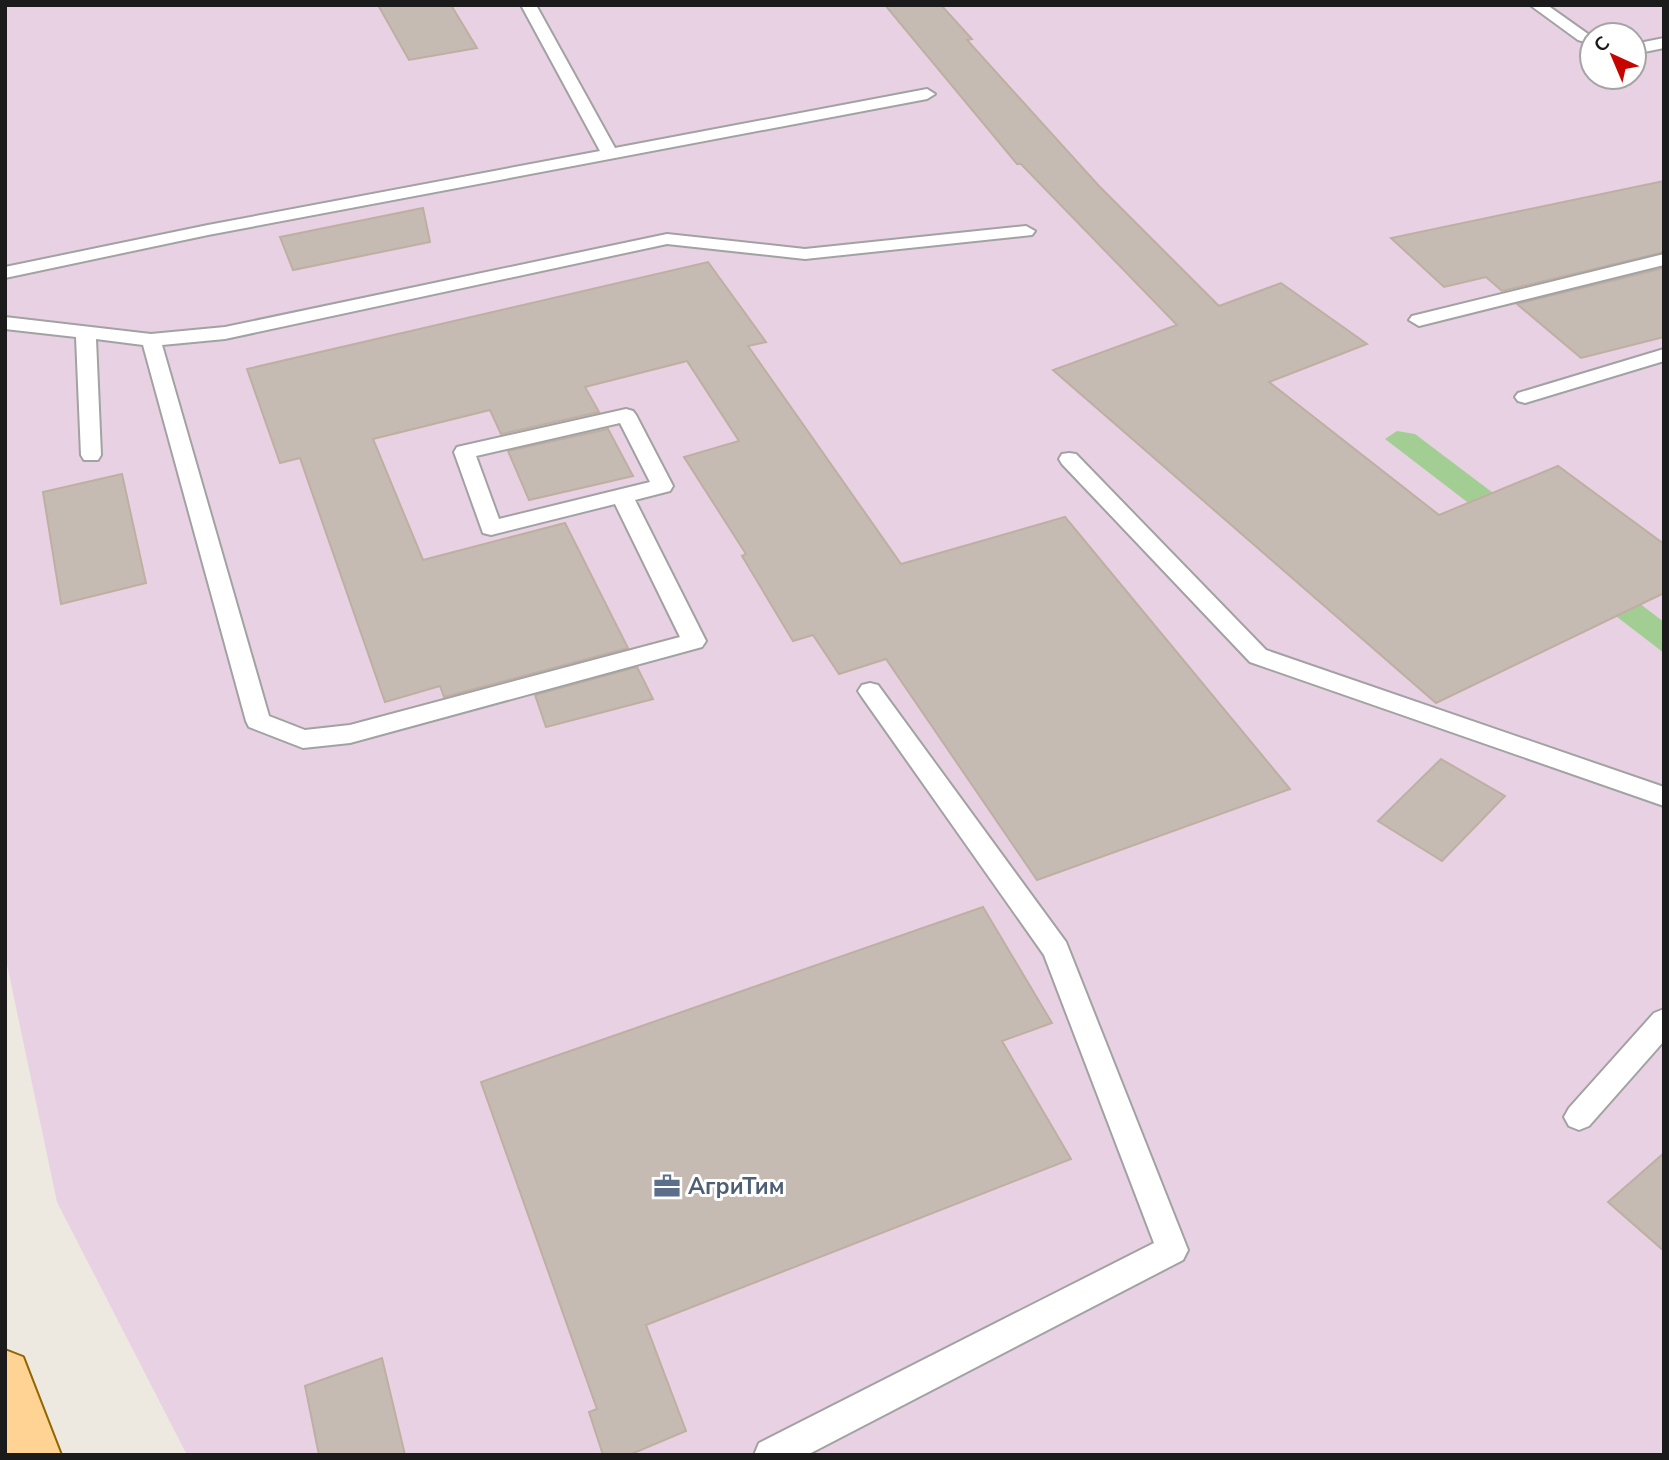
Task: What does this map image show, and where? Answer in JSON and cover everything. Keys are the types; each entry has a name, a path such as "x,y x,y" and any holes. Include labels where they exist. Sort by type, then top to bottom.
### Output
{"main road":[{"path":"5,1375 34,1455"}],"lane":[{"path":"528,5 610,154"},
{"path":"1538,5 1578,33"},
{"path":"5,273 208,230 928,94"},
{"path":"5,323 151,340 225,333 667,239 805,254 1026,231"},
{"path":"1419,320 1664,259"},
{"path":"86,332 91,455"},
{"path":"151,340 258,721 303,739 350,734 694,641 622,496"},
{"path":"1525,397 1664,355"},
{"path":"626,415 662,486 622,496 491,528 464,452 626,415"},
{"path":"1069,459 1258,656 1664,797"},
{"path":"771,1455 1172,1250 1056,950 870,691"},
{"path":"1578,1117 1664,1021"}],"shaded area":[{"path":"5,5 1664,5 1664,1455 187,1455 57,1202 5,955"}],"green space":[{"path":"1397,431 1415,434 1664,622 1664,653 1385,439"}],"building":[{"path":"378,5 451,5 477,48 409,60"},
{"path":"885,5 941,5 972,39 967,40 1099,186 1219,306 1281,283 1367,344 1269,382 1439,515 1558,466 1664,544 1664,593 1436,703 1053,370 1177,325 1021,164 1017,164"},
{"path":"1664,181 1664,252 1502,291 1486,277 1444,287 1391,238"},
{"path":"423,208 430,242 293,270 280,237"},
{"path":"708,262 766,342 748,346 901,564 1065,517 1290,789 1037,880 886,659 839,674 813,635 793,641 742,556 746,554 684,457 739,441 687,361 585,387 599,412 501,434 490,410 373,439 423,560 565,523 628,648 444,697 440,686 385,702 300,458 280,463 247,369"},
{"path":"1664,268 1664,337 1581,358 1517,304"},
{"path":"608,429 633,476 529,500 508,451"},
{"path":"122,474 146,583 61,604 43,492"},
{"path":"637,667 653,699 546,727 535,695"},
{"path":"1441,759 1505,796 1442,861 1378,821"},
{"path":"983,907 1052,1023 1002,1041 1071,1159 646,1325 686,1431 629,1455 603,1455 589,1412 597,1409 481,1082"},
{"path":"1664,1153 1664,1251 1608,1202"},
{"path":"382,1358 405,1455 319,1455 305,1386"}],"place":[{"name":"АгриТим","path":"667,1186"}]}
